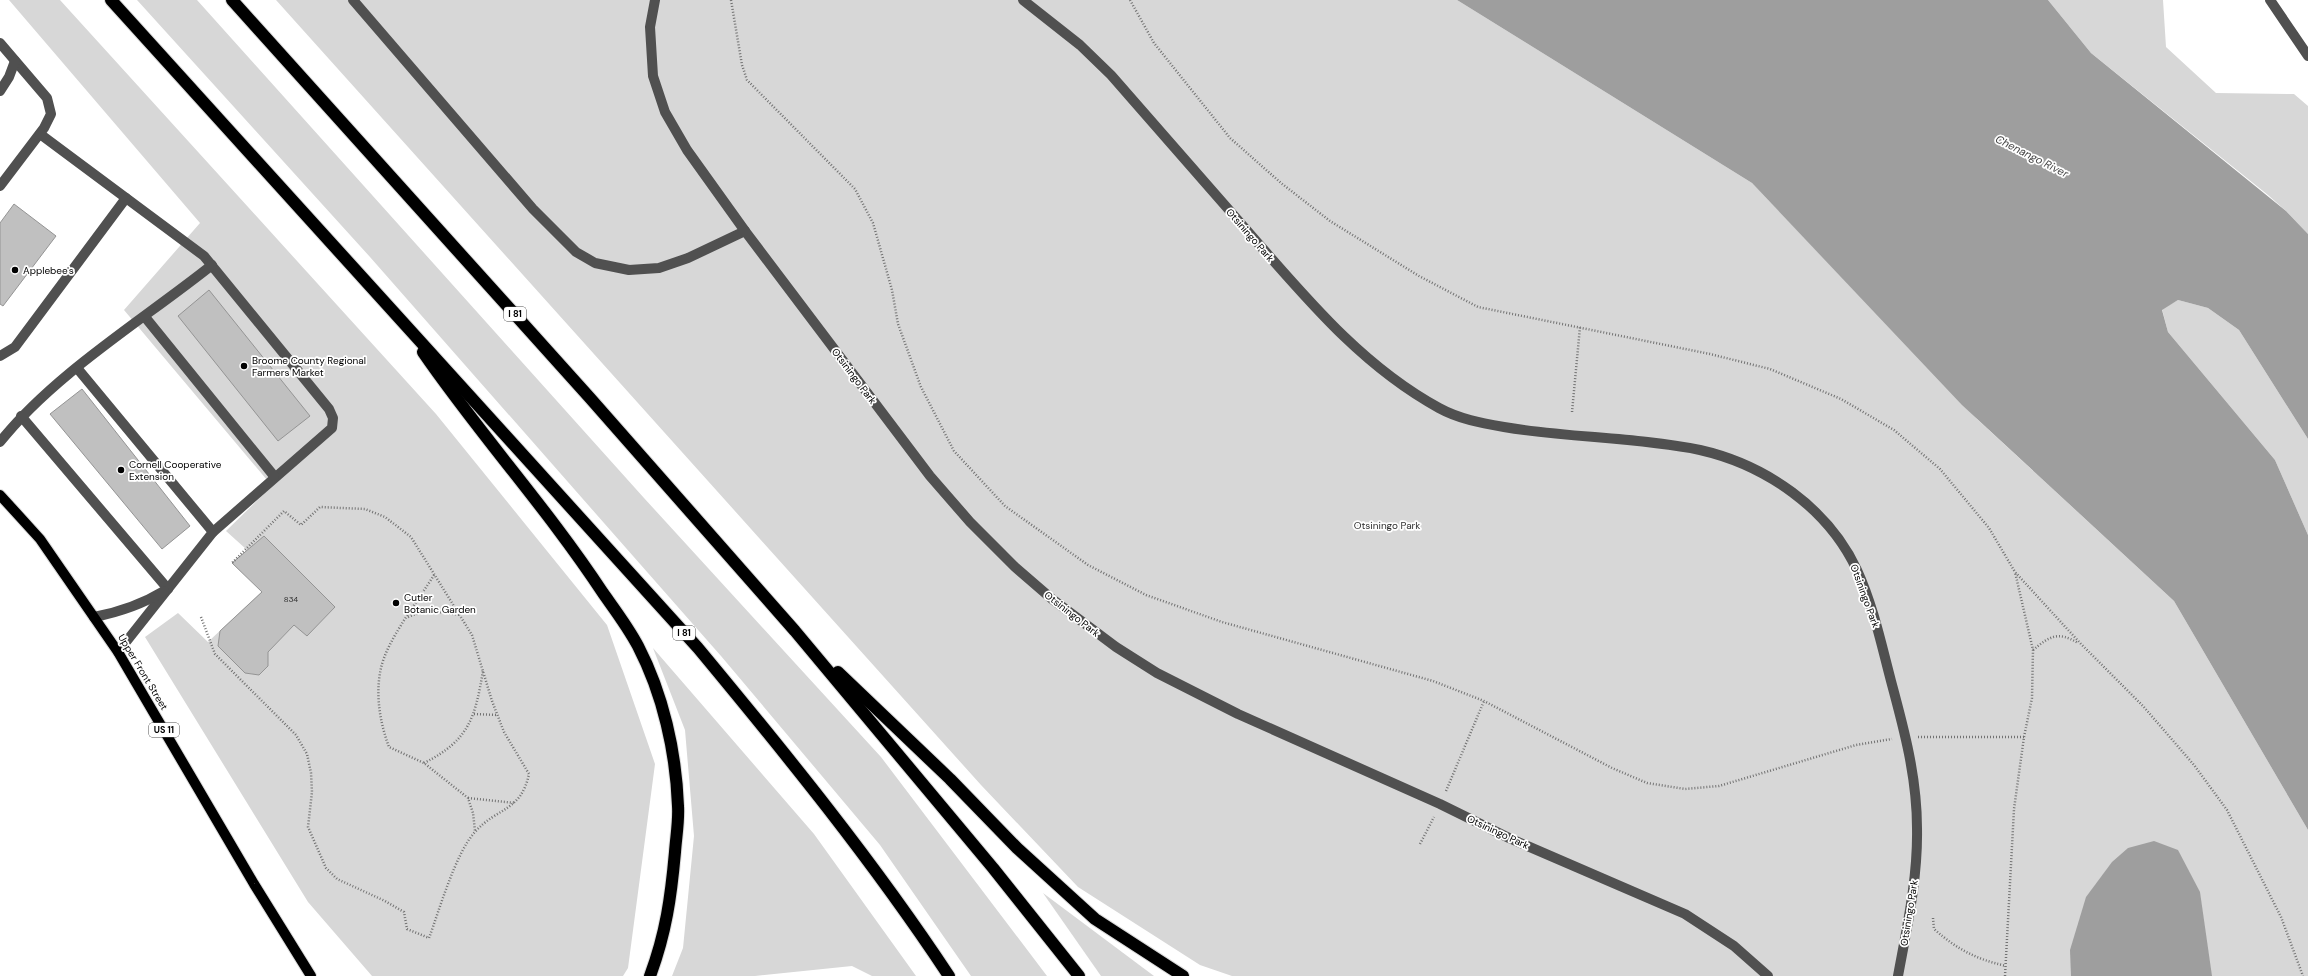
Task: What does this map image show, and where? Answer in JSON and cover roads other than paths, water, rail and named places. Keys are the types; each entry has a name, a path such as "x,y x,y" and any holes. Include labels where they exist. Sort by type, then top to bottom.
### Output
{"highway":[{"name":"I 81","path":"111,0 394,310 698,648 787,755 910,917 950,976"},
{"name":"I 81","path":"232,0 590,398 795,631 993,868 1078,976"},
{"path":"394,310 459,405 540,504 578,554 638,646 659,697 671,742 679,807 671,899 662,943 650,976"},
{"path":"795,631 950,779 1017,848 1096,919 1182,976"}],"main road":[{"name":"Upper Front Street","path":"0,495 40,539 118,652 254,884 311,976"}],"street":[{"path":"353,0 533,209 576,252 595,263 629,270 659,268 688,258 745,231"},
{"name":"Otsiningo Park","path":"655,0 650,27 653,76 665,112 687,150 745,231 930,476 970,522 1015,566 1052,599 1116,647 1157,673 1238,714 1440,804 1509,838 1685,914 1734,946 1768,976"},
{"name":"Otsiningo Park","path":"1022,0 1080,45 1111,75 1307,299 1344,338 1392,380 1442,410 1468,421 1547,434 1701,451 1724,458 1746,465 1777,482 1821,516 1846,549 1858,572 1873,613 1906,737 1916,798 1917,829 1914,886 1898,976"},
{"path":"2270,0 2308,56"},
{"path":"0,43 47,98 51,114 40,134 0,186"},
{"path":"0,91 10,77 15,60"},
{"path":"40,134 204,256 329,409 333,418 332,428 274,476 213,532 118,652"},
{"path":"0,356 15,347 126,198"},
{"path":"0,442 21,416 77,368 212,265"},
{"path":"145,317 274,476"},
{"path":"77,368 213,532"},
{"path":"21,416 168,589"},
{"path":"94,617 120,612 139,606 168,589"}],"water":[{"name":"Chenango River","path":"1457,0 2048,0 2091,53 2286,211 2308,234 2308,439 2239,330 2208,308 2178,300 2162,310 2168,332 2275,460 2308,535 2308,830 2174,601 1962,405 1752,183"},
{"path":"2154,841 2178,850 2200,892 2212,976 2071,976 2070,950 2086,897 2112,862 2128,848"}],"place":[{"name":"Applebee's","path":"15,270"},
{"name":"Broome County Regional Farmers Market","path":"244,366"},
{"name":"Cornell Cooperative Extension","path":"121,470"},
{"name":"Cutler Botanic Garden","path":"396,603"}]}
